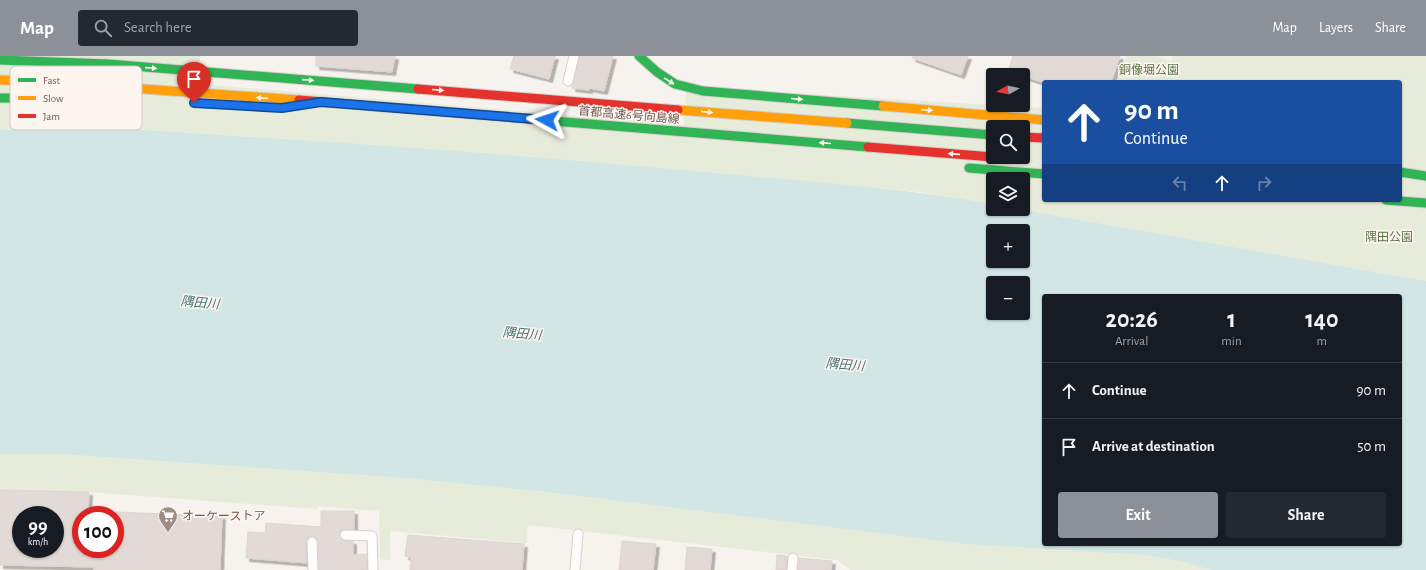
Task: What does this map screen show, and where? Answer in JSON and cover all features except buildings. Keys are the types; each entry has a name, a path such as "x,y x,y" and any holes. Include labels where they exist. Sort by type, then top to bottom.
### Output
{"highway":[{"path":"640,56 656,72 675,84 703,91 1042,120"},
{"name":"首都高速6号向島線","path":"0,60 133,66"},
{"name":"首都高速6号向島線","path":"142,67 986,134"},
{"name":"首都高速6号向島線","path":"0,80 10,80"},
{"name":"首都高速6号向島線","path":"142,89 321,102 986,156"},
{"path":"0,98 10,98"},
{"path":"282,108 321,102"},
{"path":"593,124 676,138 793,150"},
{"path":"1030,137 1042,138"},
{"path":"958,168 1042,174"},
{"path":"1402,172 1426,176"},
{"path":"1402,192 1426,196"},
{"path":"1402,202 1426,204"}],"lane":[{"path":"568,81 574,56"},
{"path":"575,570 578,534"},
{"path":"345,535 372,536 373,570"},
{"path":"312,542 313,570"},
{"path":"792,570 793,558"}],"green space":[{"path":"0,56 200,56 200,84 684,125 686,87 986,105 986,112 1030,112 1030,107 1042,108 1042,202 1402,202 1402,80 1118,80 1127,56 1156,56 1171,61 1173,56 1426,56 1426,281 1030,211 1030,172 986,172 986,203 920,192 640,166 286,139 142,130 142,66 10,66 10,130 0,130"},
{"path":"0,454 60,454 404,478 547,492 965,544 1140,554 1185,562 1211,570 851,570 837,560 528,525 526,543 390,531 390,560 380,559 379,511 318,506 317,509 89,492 0,490"}],"water":[{"name":"隅田川","path":"0,130 142,130 402,147 630,165 886,189 986,203 986,216 1030,216 1030,211 1426,281 1426,570 1211,570 1184,562 1146,555 965,544 547,492 404,478 60,454 0,454"}],"traffic: fast":[{"path":"639,56 657,72 675,84 703,91 883,106"},
{"path":"0,60 133,66"},
{"path":"142,67 418,89"},
{"path":"0,98 10,98"},
{"path":"494,116 868,147"},
{"path":"847,123 986,134"},
{"path":"969,168 1042,174"},
{"path":"1402,172 1426,176"},
{"path":"1402,201 1426,203"}],"traffic: slow":[{"path":"0,80 10,80"},
{"path":"142,89 299,100"},
{"path":"883,106 1042,120"},
{"path":"678,110 847,123"}],"traffic: jam":[{"path":"418,89 678,110"},
{"path":"299,100 494,116"},
{"path":"1030,137 1042,138"},
{"path":"868,147 986,156"}],"place":[{"name":"オーケーストア","path":"168,533"}],"route":[{"path":"194,103 282,108 321,102 547,120"}],"park label":[{"name":"銅像堀公園","path":"1149,70"},
{"name":"隅田公園","path":"1389,237"}]}
